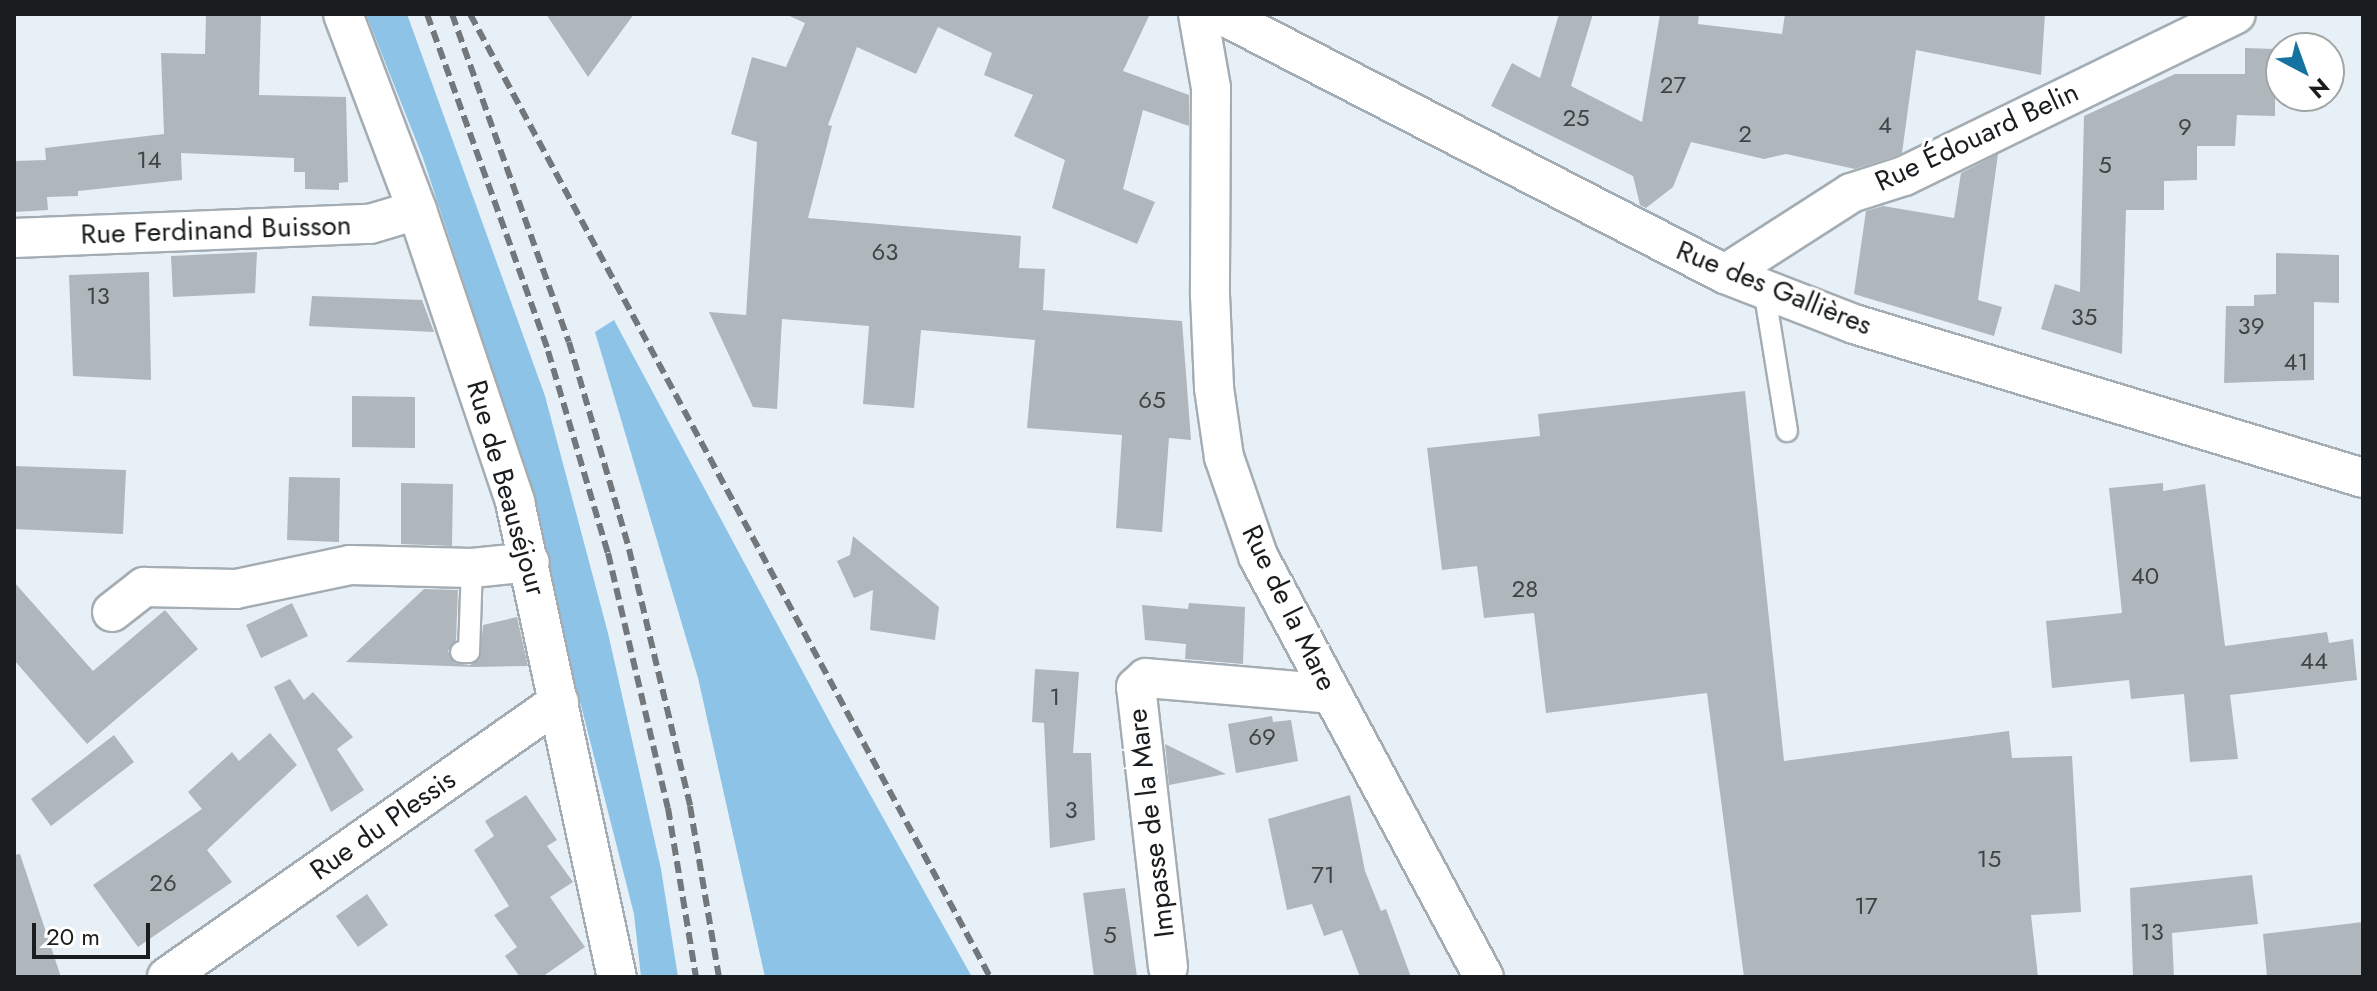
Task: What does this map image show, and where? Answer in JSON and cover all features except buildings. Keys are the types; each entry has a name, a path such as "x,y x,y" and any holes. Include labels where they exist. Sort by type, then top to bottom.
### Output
{"street":[{"name":"Rue de Beauséjour","path":"343,14 417,210 515,502 617,977"},
{"name":"Rue de la Mare","path":"1198,14 1211,88 1210,295 1214,388 1224,457 1258,556 1484,977"},
{"name":"Rue des Gallières","path":"1220,14 1725,274 1885,334 2363,478"},
{"name":"Rue Édouard Belin","path":"1725,274 1851,193 1904,176 2236,14"},
{"name":"Rue Ferdinand Buisson","path":"14,238 370,224 417,210"},
{"path":"112,612 144,587 236,589 350,565 472,568 530,562"},
{"name":"Impasse de la Mare","path":"1168,967 1136,687 1146,678 1331,694"},
{"name":"Rue du Plessis","path":"167,977 559,701"}],"lane":[{"path":"1764,289 1787,431"},
{"path":"461,652 469,652 472,568"}],"shaded area":[{"path":"366,14 407,14 545,396 608,633 661,869 678,977 641,977 634,914 507,414 423,158"},
{"path":"614,320 833,728 972,977 765,977 698,678 595,332"}],"railway":[{"path":"427,14 548,351 608,553 668,808 696,977"},
{"path":"452,14 569,342 629,549 690,806 719,977"},
{"path":"470,14 990,977"}]}
